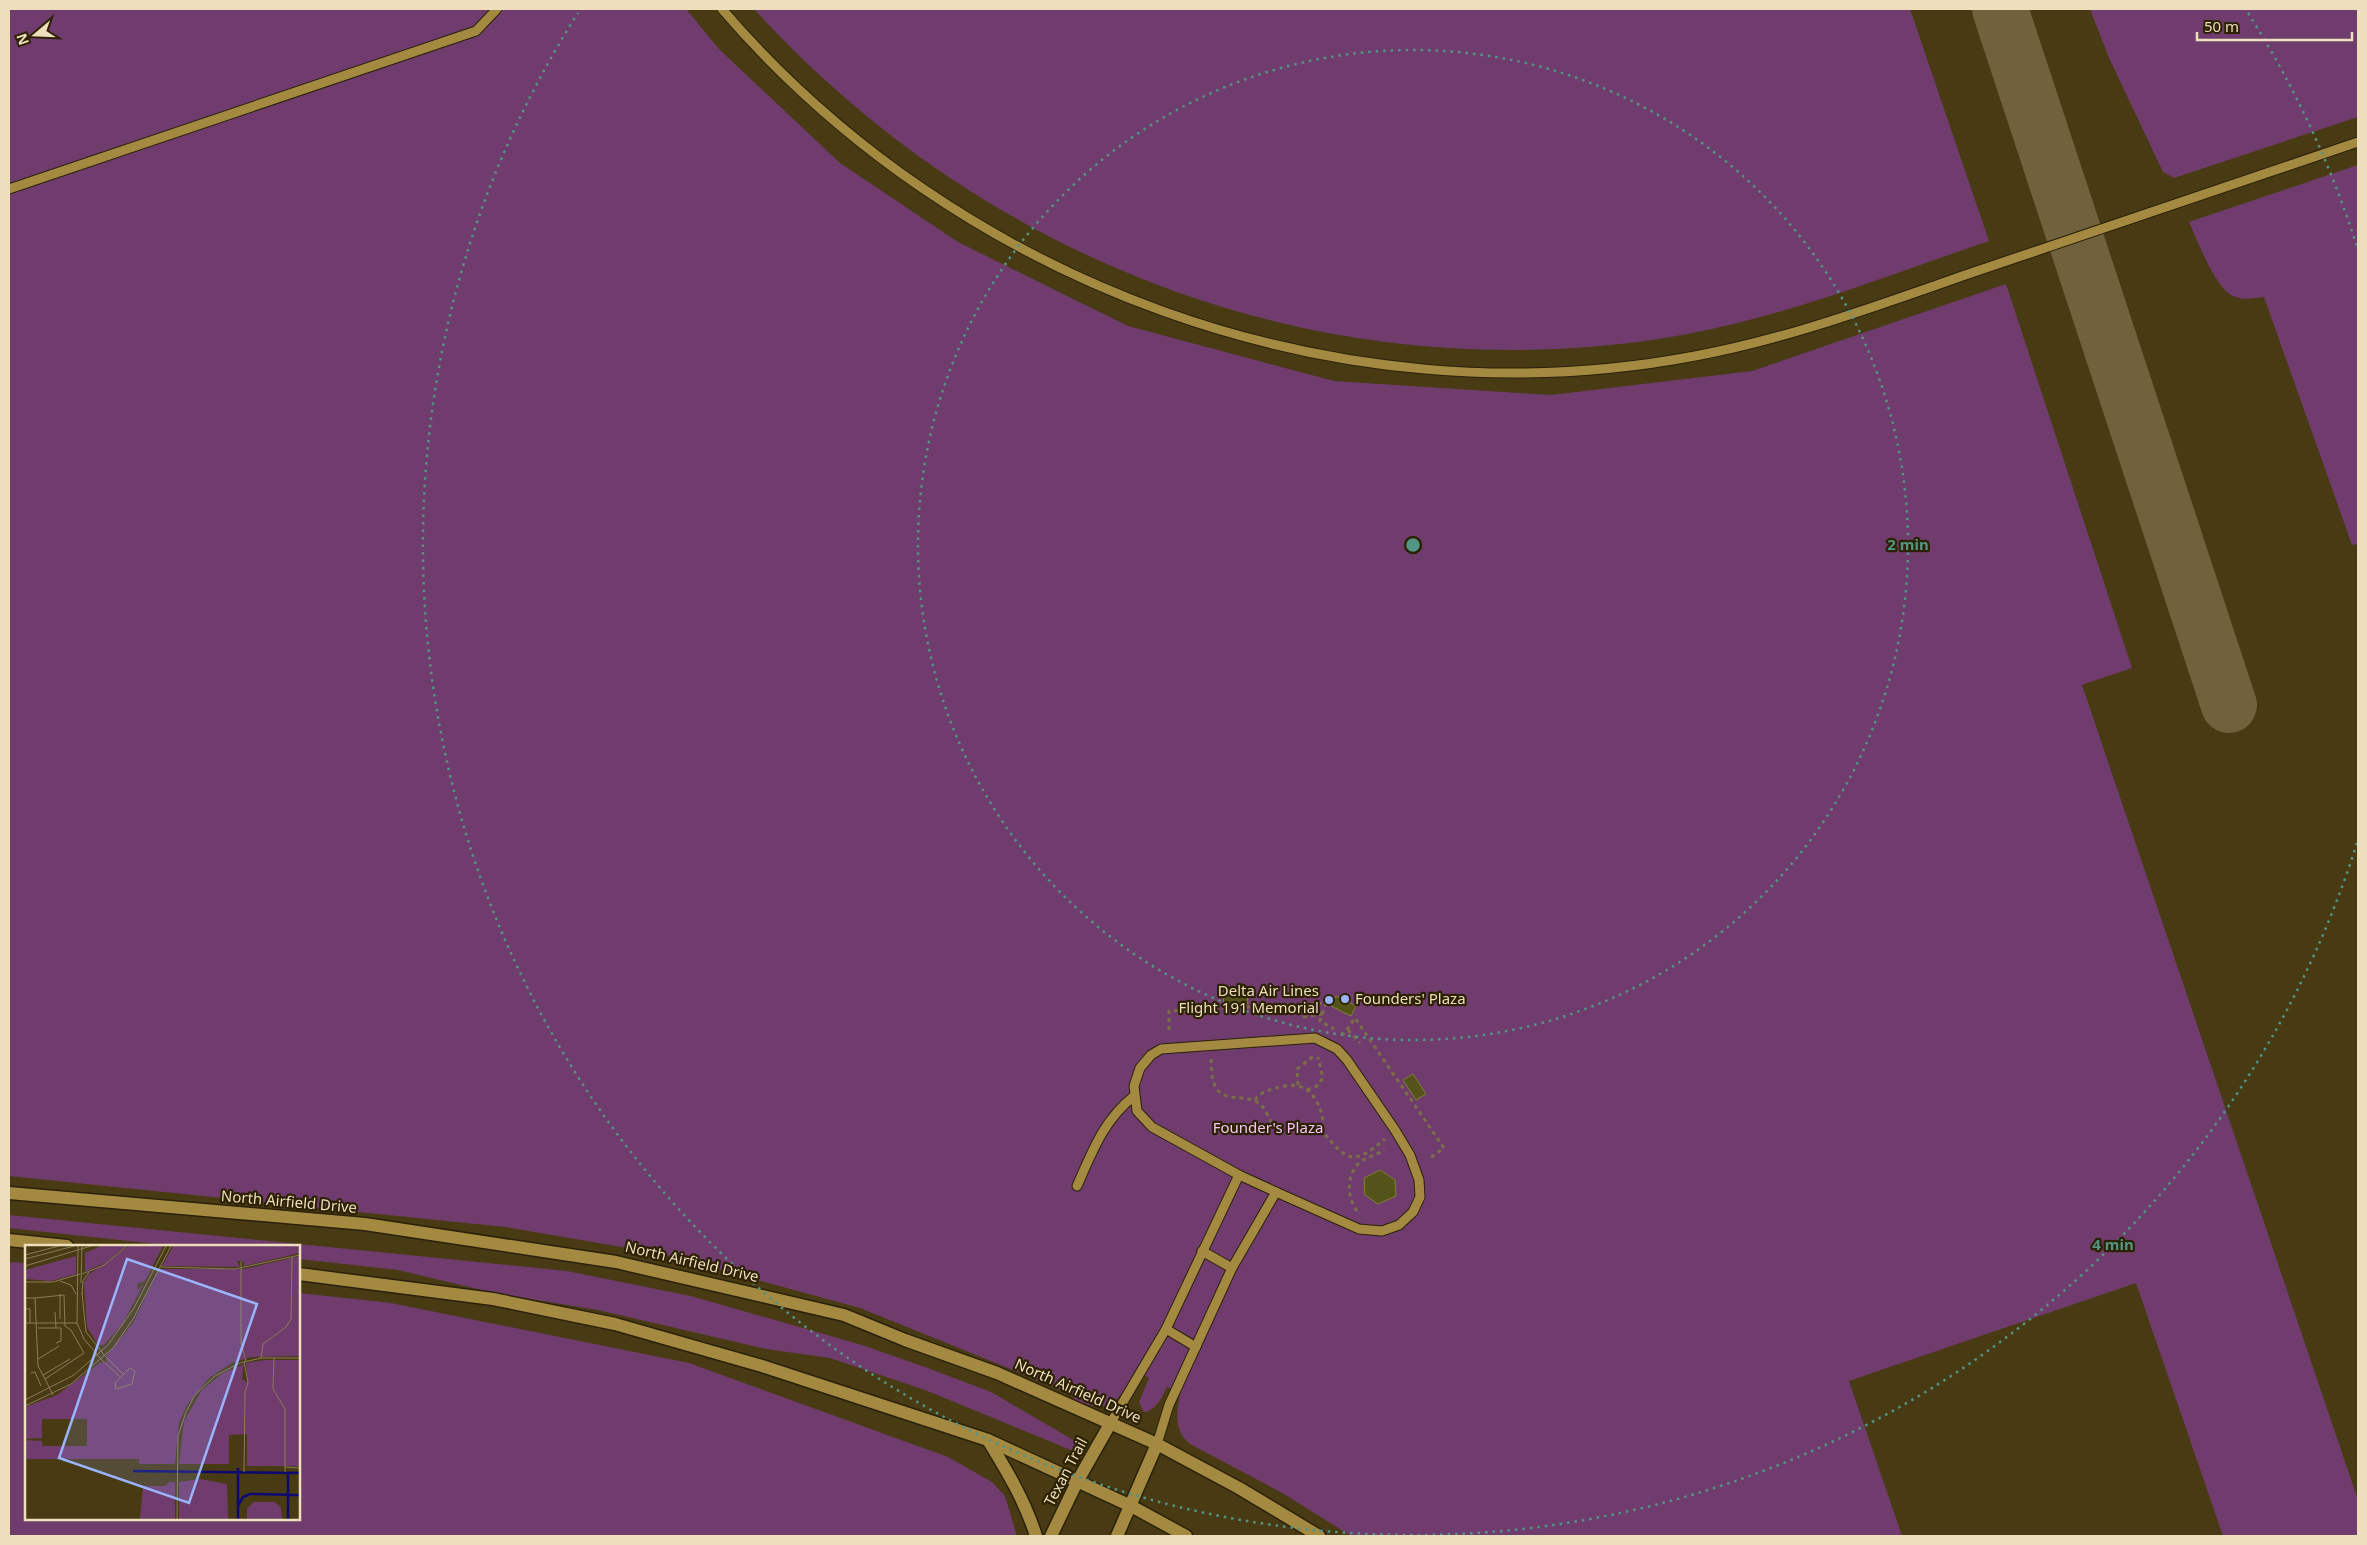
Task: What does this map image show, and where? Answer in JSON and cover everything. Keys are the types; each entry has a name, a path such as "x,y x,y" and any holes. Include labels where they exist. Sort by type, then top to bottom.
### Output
{"main road":[{"name":"North Airfield Drive","path":"9,1193 365,1224 616,1262 844,1314 905,1340 997,1372 1157,1444 1239,1488 1319,1536"},
{"path":"9,1240 57,1245"},
{"path":"300,1274 493,1299 615,1324 762,1366 988,1440 1131,1506 1186,1536"},
{"name":"Texan Trail","path":"1051,1536 1077,1482 1110,1424"},
{"path":"988,1440 1016,1485 1028,1511 1036,1536"},
{"path":"1117,1536 1157,1444"}],"lane":[{"path":"9,189 476,30 497,9"},
{"path":"722,9 795,85 872,154 921,189 1012,245 1108,292 1199,326 1300,351 1406,367 1478,372 1583,370 1691,357 1743,346 1850,314 2358,142"},
{"path":"1314,1038 1326,1042 1337,1049 1347,1060 1410,1155 1421,1189 1420,1197 1413,1212 1399,1226 1382,1231 1359,1229 1239,1175 1152,1127 1137,1110 1134,1096 1136,1074 1151,1055 1161,1049 1210,1045 1314,1038"},
{"path":"1077,1186 1101,1132 1119,1109 1134,1096"},
{"path":"1110,1424 1166,1329 1239,1175"},
{"path":"1157,1444 1169,1405 1232,1268 1276,1192"},
{"path":"1202,1251 1232,1268"},
{"path":"1166,1329 1196,1347"}],"path":[{"path":"1169,1030 1169,1011 1302,1006 1326,1003 1320,1021 1344,1034 1356,1018 1367,1038 1444,1148 1429,1159"},
{"path":"1303,1017 1322,1014"},
{"path":"1348,1030 1360,1044"},
{"path":"1210,1045 1213,1081 1216,1089 1224,1096 1255,1100 1266,1111 1276,1129 1284,1134 1322,1131"},
{"path":"1298,1085 1297,1069 1316,1056 1323,1078 1317,1086 1307,1090"},
{"path":"1255,1100 1262,1093 1287,1085 1298,1085 1307,1090 1316,1101 1323,1117 1322,1131 1340,1153 1353,1157 1367,1153 1395,1130"},
{"path":"1360,1213 1351,1201 1350,1180 1360,1162 1384,1149"}],"green space":[{"name":"Founder's Plaza","path":"9,9 686,9 719,49 840,163 958,242 1128,326 1334,381 1551,395 1752,371 2006,284 2132,668 2082,685 2358,1500 2358,1536 2223,1536 2136,1283 1849,1381 1902,1536 1351,1536 1284,1494 1190,1444 1181,1433 1179,1427 1177,1414 1180,1393 1167,1387 1155,1406 1144,1412 1139,1402 1149,1378 1135,1371 1118,1398 1105,1406 1096,1406 1073,1399 1075,1395 860,1308 663,1254 505,1227 9,1176"},
{"path":"754,9 1910,9 1989,241 1826,298 1743,322 1658,339 1531,350 1406,344 1283,323 1165,288 1051,238 944,174 845,98"},
{"path":"2090,9 2358,9 2358,117 2174,178 2163,172 2109,58"},
{"path":"2358,165 2358,544 2352,545 2264,297 2241,298 2233,296 2226,291 2208,263 2189,222"},
{"path":"9,1215 567,1271 691,1296 862,1345 991,1392 1075,1441 1078,1445 1075,1450 1071,1450 925,1390 830,1358 766,1349 598,1310 494,1293 398,1270 300,1259 300,1245 166,1245 9,1228"},
{"path":"9,1262 25,1263 25,1520 300,1520 300,1293 391,1303 689,1363 948,1457 992,1482 1005,1496 1017,1536 9,1536"}],"building":[{"path":"1247,993 1248,1004 1224,1005 1223,995"},
{"path":"1336,996 1356,1006 1351,1016 1331,1006"},
{"path":"1413,1074 1426,1094 1416,1100 1403,1080"},
{"path":"1380,1170 1395,1180 1396,1196 1378,1204 1365,1195 1364,1178"}],"taxiway":[{"path":"2000,9 2229,705"}],"place":[{"name":"Founders' Plaza","path":"1345,999"},
{"name":"Delta Air Lines Flight 191 Memorial","path":"1329,1000"}]}
